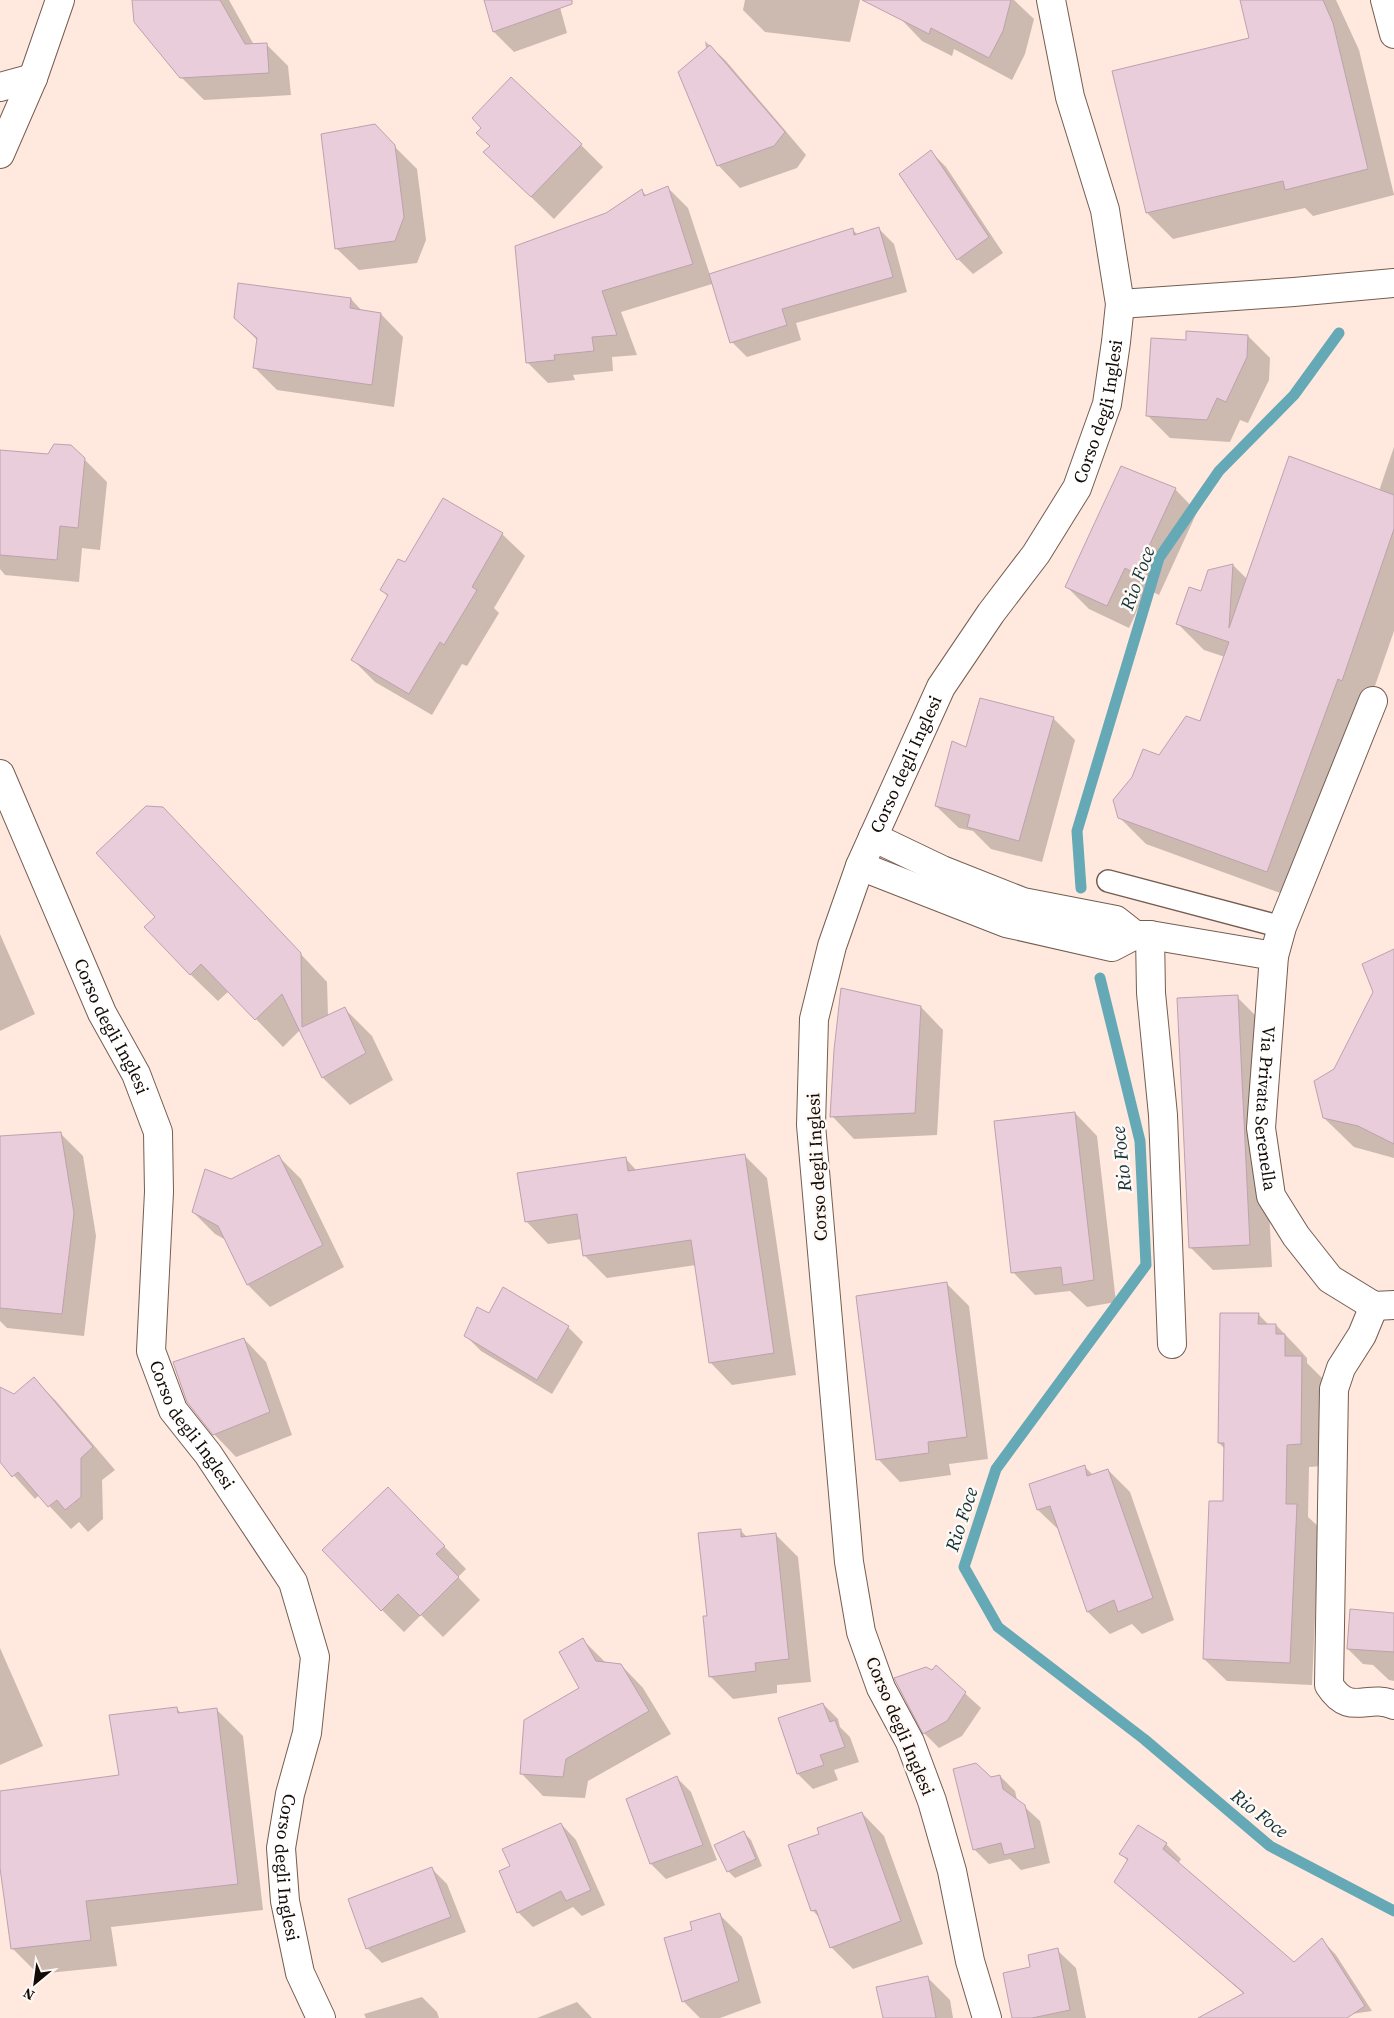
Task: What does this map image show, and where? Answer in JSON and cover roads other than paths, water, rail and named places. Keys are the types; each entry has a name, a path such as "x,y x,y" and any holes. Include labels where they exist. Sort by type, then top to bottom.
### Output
{"main road":[{"path":"0,154 33,78 60,0"},
{"name":"Corso degli Inglesi","path":"987,2018 970,1961 952,1871 932,1801 910,1742 880,1688 861,1632 849,1562 810,1125 814,1019 832,946 860,866 942,687 991,613 1036,554 1077,488 1107,404 1120,304 1105,210 1070,97 1051,0"},
{"path":"1386,0 1394,34"},
{"path":"0,87 33,78"},
{"path":"1120,304 1294,292 1394,282"},
{"name":"Via Privata Serenella","path":"1374,700 1282,928 1274,956 1261,1128 1271,1196 1296,1236 1330,1279 1384,1306"},
{"name":"Corso degli Inglesi","path":"0,774 102,1013 136,1074 158,1132 159,1192 151,1351 174,1410 208,1454 293,1582 315,1657 307,1732 290,1794 281,1848 285,1901 300,1973 322,2018"},
{"path":"873,837 942,870 1023,902 1116,920 1142,935 1274,956"},
{"path":"860,866 1006,923 1112,947 1142,935"},
{"path":"1142,935 1151,994 1163,1115 1172,1344"},
{"path":"1384,1306 1362,1335 1341,1368 1334,1389 1328,1685 1335,1696 1356,1705 1379,1702 1394,1705"}],"lane":[{"path":"1108,882 1282,928"}],"waterway":[{"name":"Rio Foce","path":"1081,888 1077,831 1159,558 1219,471 1294,395 1339,333"},
{"name":"Rio Foce","path":"1100,978 1140,1141 1146,1265 996,1469 964,1567 998,1627 1144,1739 1270,1846 1394,1911"}]}
